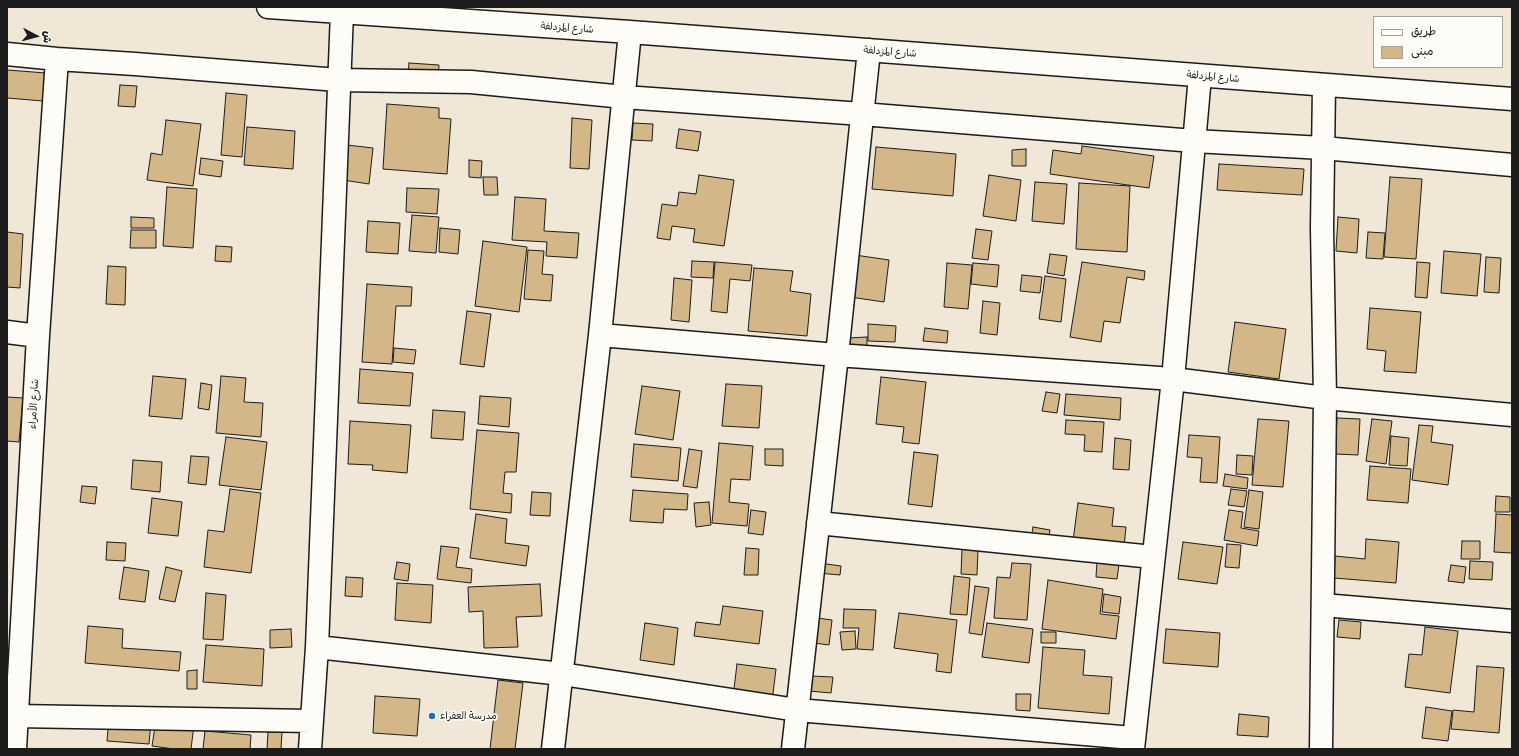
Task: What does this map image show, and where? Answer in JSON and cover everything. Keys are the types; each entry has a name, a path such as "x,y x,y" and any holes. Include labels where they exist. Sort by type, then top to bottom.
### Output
{"street":[{"name":"شارع المزدلفة","path":"268,7 630,32 1324,86 1512,99"},
{"path":"310,749 317,647 338,80 342,12"},
{"path":"554,749 600,335 630,32"},
{"path":"793,749 837,356 869,50"},
{"path":"7,54 57,60 135,64 338,80 471,82 624,97 862,114 1194,141 1323,148 1512,165"},
{"name":"شارع الأمراء","path":"15,749 12,714 57,60"},
{"path":"317,647 562,674 797,710 1133,744 1173,379 1200,76"},
{"path":"1321,749 1325,398 1322,228 1324,86"},
{"path":"7,332 38,336"},
{"path":"600,335 837,356 1173,379 1325,398 1512,415"},
{"path":"818,522 1153,557"},
{"path":"1323,605 1512,622"},
{"path":"12,714 311,721"}],"building":[{"path":"409,63 439,65 437,91 407,89"},
{"path":"7,70 46,73 43,101 7,98"},
{"path":"120,85 137,86 135,107 118,106"},
{"path":"226,93 247,95 242,157 221,155"},
{"path":"387,104 439,108 439,118 451,119 447,174 383,169"},
{"path":"572,118 592,120 589,169 570,168"},
{"path":"166,120 201,124 193,186 147,180 151,153 162,155"},
{"path":"633,123 653,124 652,141 632,140"},
{"path":"247,127 295,131 293,169 244,165"},
{"path":"679,129 701,132 698,151 676,148"},
{"path":"347,145 373,148 369,184 343,180"},
{"path":"1082,146 1154,156 1149,188 1050,174 1053,150 1081,154"},
{"path":"876,147 956,154 953,196 872,189"},
{"path":"1026,149 1026,166 1012,166 1012,150"},
{"path":"201,158 223,161 221,177 199,174"},
{"path":"469,160 482,161 481,178 469,177"},
{"path":"1219,164 1304,169 1302,195 1217,190"},
{"path":"699,175 734,180 724,246 693,242 695,229 672,226 670,240 657,238 662,204 677,206 679,192 696,194"},
{"path":"989,175 1021,180 1016,221 983,216"},
{"path":"483,177 497,177 498,195 484,195"},
{"path":"1390,177 1422,179 1416,259 1384,257"},
{"path":"1035,182 1067,184 1064,224 1032,221"},
{"path":"1079,183 1130,186 1127,252 1076,249"},
{"path":"167,187 197,189 193,248 163,246"},
{"path":"407,188 439,189 437,214 406,212"},
{"path":"515,197 546,199 544,231 579,233 577,258 546,256 547,242 512,240"},
{"path":"412,215 439,217 436,253 409,251"},
{"path":"131,217 154,218 154,228 131,228"},
{"path":"1338,217 1359,219 1357,253 1336,251"},
{"path":"368,221 400,223 398,254 366,252"},
{"path":"440,228 460,230 458,254 439,252"},
{"path":"976,229 992,231 988,260 972,258"},
{"path":"131,230 156,230 156,248 130,248"},
{"path":"7,232 23,234 20,288 7,287"},
{"path":"1368,232 1385,233 1383,259 1366,258"},
{"path":"483,241 527,247 519,312 475,306"},
{"path":"216,246 232,247 231,262 215,261"},
{"path":"528,250 544,251 542,274 553,275 551,301 524,299"},
{"path":"1444,251 1481,254 1477,296 1441,293"},
{"path":"1050,254 1067,256 1064,276 1047,273"},
{"path":"855,255 889,260 884,302 850,297"},
{"path":"1486,257 1501,258 1499,293 1484,292"},
{"path":"692,261 714,262 713,278 691,277"},
{"path":"715,262 752,265 750,281 730,279 727,313 711,311"},
{"path":"1082,262 1145,271 1144,280 1127,277 1120,323 1104,321 1101,342 1070,337"},
{"path":"1417,262 1430,263 1427,298 1415,297"},
{"path":"947,263 972,265 968,309 944,307"},
{"path":"973,263 999,265 997,287 971,284"},
{"path":"108,266 126,267 125,305 106,304"},
{"path":"754,268 793,271 790,291 811,294 807,336 748,331"},
{"path":"1022,275 1042,277 1040,293 1020,291"},
{"path":"1045,276 1066,279 1061,322 1039,319"},
{"path":"674,278 692,280 689,322 671,320"},
{"path":"367,284 412,287 411,306 396,306 392,364 362,362"},
{"path":"983,301 1000,303 997,335 980,333"},
{"path":"1370,308 1421,312 1416,373 1384,371 1386,351 1367,349"},
{"path":"467,311 491,314 484,367 460,364"},
{"path":"1235,322 1286,329 1279,379 1228,372"},
{"path":"868,324 896,326 895,342 868,341"},
{"path":"925,328 948,331 947,343 923,341"},
{"path":"867,337 867,351 848,352 848,338"},
{"path":"394,348 416,350 414,364 393,362"},
{"path":"360,369 413,373 410,406 358,403"},
{"path":"153,376 186,379 182,419 149,416"},
{"path":"221,376 246,378 244,402 263,403 261,437 216,433"},
{"path":"881,377 926,382 919,444 902,442 904,427 876,424"},
{"path":"201,383 212,385 209,410 198,408"},
{"path":"726,384 762,386 759,428 722,426"},
{"path":"642,386 680,391 673,440 635,434"},
{"path":"1046,392 1060,394 1057,413 1042,411"},
{"path":"1066,394 1121,398 1120,420 1064,415"},
{"path":"480,396 511,398 509,427 478,424"},
{"path":"7,397 23,398 19,442 7,441"},
{"path":"433,410 465,412 463,440 431,438"},
{"path":"1337,418 1360,419 1358,455 1335,454"},
{"path":"1258,419 1289,421 1283,487 1252,485"},
{"path":"1372,419 1392,421 1386,464 1366,461"},
{"path":"1066,420 1104,422 1102,452 1084,451 1085,435 1065,434"},
{"path":"350,421 411,425 407,473 372,470 373,465 348,464"},
{"path":"1419,425 1433,426 1431,442 1453,445 1448,485 1412,480"},
{"path":"477,430 519,433 516,472 505,472 503,493 512,494 511,513 470,509"},
{"path":"1189,435 1220,437 1217,483 1200,482 1202,458 1187,457"},
{"path":"1391,436 1409,438 1407,466 1389,465"},
{"path":"226,437 267,442 261,490 219,485"},
{"path":"1115,438 1131,440 1129,470 1113,469"},
{"path":"719,443 753,446 750,480 731,479 729,502 749,504 747,526 712,523"},
{"path":"634,444 681,448 678,481 631,477"},
{"path":"689,449 702,451 697,488 683,486"},
{"path":"765,449 783,449 783,466 765,465"},
{"path":"914,452 938,455 932,507 908,504"},
{"path":"1237,455 1253,456 1252,475 1236,474"},
{"path":"191,456 209,457 206,485 188,483"},
{"path":"133,460 162,462 160,492 131,489"},
{"path":"1370,466 1411,469 1408,503 1367,500"},
{"path":"1225,474 1248,478 1247,489 1223,486"},
{"path":"82,486 97,487 95,504 80,502"},
{"path":"230,489 261,493 251,573 204,567 208,530 224,532"},
{"path":"1231,489 1247,491 1244,507 1228,505"},
{"path":"633,490 688,494 687,510 664,509 663,523 630,521"},
{"path":"1249,490 1263,492 1259,529 1244,527"},
{"path":"532,492 551,493 550,516 530,515"},
{"path":"1496,496 1510,497 1510,512 1495,512"},
{"path":"152,498 182,502 178,536 148,533"},
{"path":"709,502 711,525 696,527 694,503"},
{"path":"1078,503 1114,508 1112,526 1126,527 1124,547 1073,541"},
{"path":"751,510 766,512 763,535 748,533"},
{"path":"1229,510 1243,512 1241,528 1259,531 1257,546 1224,540"},
{"path":"476,514 507,519 505,543 529,546 526,566 470,558"},
{"path":"1496,514 1512,515 1512,553 1494,552"},
{"path":"1033,527 1050,530 1048,542 1031,539"},
{"path":"1366,539 1399,542 1396,583 1334,578 1335,556 1365,559"},
{"path":"1462,541 1480,541 1480,559 1461,559"},
{"path":"107,542 126,543 125,561 106,560"},
{"path":"1183,542 1223,547 1217,584 1178,579"},
{"path":"1227,544 1241,545 1239,568 1225,567"},
{"path":"441,546 459,548 456,567 472,569 471,583 437,579"},
{"path":"746,548 759,549 758,575 744,575"},
{"path":"962,549 978,550 977,575 961,574"},
{"path":"1470,561 1493,562 1492,580 1469,579"},
{"path":"397,562 410,564 408,581 394,579"},
{"path":"1097,562 1119,564 1117,579 1096,577"},
{"path":"819,563 841,566 840,575 818,573"},
{"path":"1012,563 1031,564 1027,620 994,618 997,577 1010,578"},
{"path":"1451,565 1466,567 1464,583 1448,581"},
{"path":"124,567 149,571 145,602 119,599"},
{"path":"166,567 182,571 175,602 159,599"},
{"path":"954,576 970,578 967,615 950,614"},
{"path":"346,577 363,578 362,597 345,596"},
{"path":"1048,580 1103,589 1100,614 1119,616 1116,639 1042,629"},
{"path":"397,583 433,585 431,623 395,620"},
{"path":"540,584 542,616 516,617 518,647 484,648 483,611 469,612 468,587"},
{"path":"975,586 989,588 982,635 969,633"},
{"path":"206,593 226,595 223,640 203,639"},
{"path":"1104,594 1121,597 1119,614 1102,612"},
{"path":"723,606 763,611 759,644 694,636 696,622 720,625"},
{"path":"844,609 876,610 873,650 857,649 859,628 843,628"},
{"path":"899,613 957,620 951,673 936,671 938,654 894,648"},
{"path":"817,618 832,620 829,645 814,643"},
{"path":"1339,620 1361,622 1360,639 1337,637"},
{"path":"645,623 678,628 674,665 640,660"},
{"path":"987,623 1033,629 1029,663 982,657"},
{"path":"88,626 123,629 122,648 181,652 179,671 85,663"},
{"path":"1425,627 1458,631 1450,693 1405,687 1409,654 1422,655"},
{"path":"291,629 292,647 270,648 270,630"},
{"path":"1166,629 1220,633 1218,667 1163,663"},
{"path":"855,631 856,649 842,650 840,632"},
{"path":"1041,632 1056,632 1056,643 1041,643"},
{"path":"206,645 264,649 262,686 203,682"},
{"path":"1043,647 1085,650 1083,675 1112,677 1109,714 1038,708"},
{"path":"737,664 776,669 772,702 733,697"},
{"path":"1477,666 1504,668 1499,733 1451,729 1453,710 1474,712"},
{"path":"197,670 197,689 187,689 187,671"},
{"path":"810,676 833,677 831,693 809,691"},
{"path":"498,680 523,683 515,749 490,749"},
{"path":"1016,694 1031,694 1030,711 1016,710"},
{"path":"375,696 420,699 417,736 373,733"},
{"path":"1426,707 1452,711 1448,741 1422,738"},
{"path":"1239,714 1269,717 1268,737 1237,735"},
{"path":"109,718 151,722 149,744 107,741"},
{"path":"156,720 194,725 191,749 174,749 152,746"},
{"path":"205,731 251,735 250,749 203,749"},
{"path":"268,732 282,732 281,749 267,749"}],"place":[{"name":"مدرسة العفراء","path":"432,716"}]}
